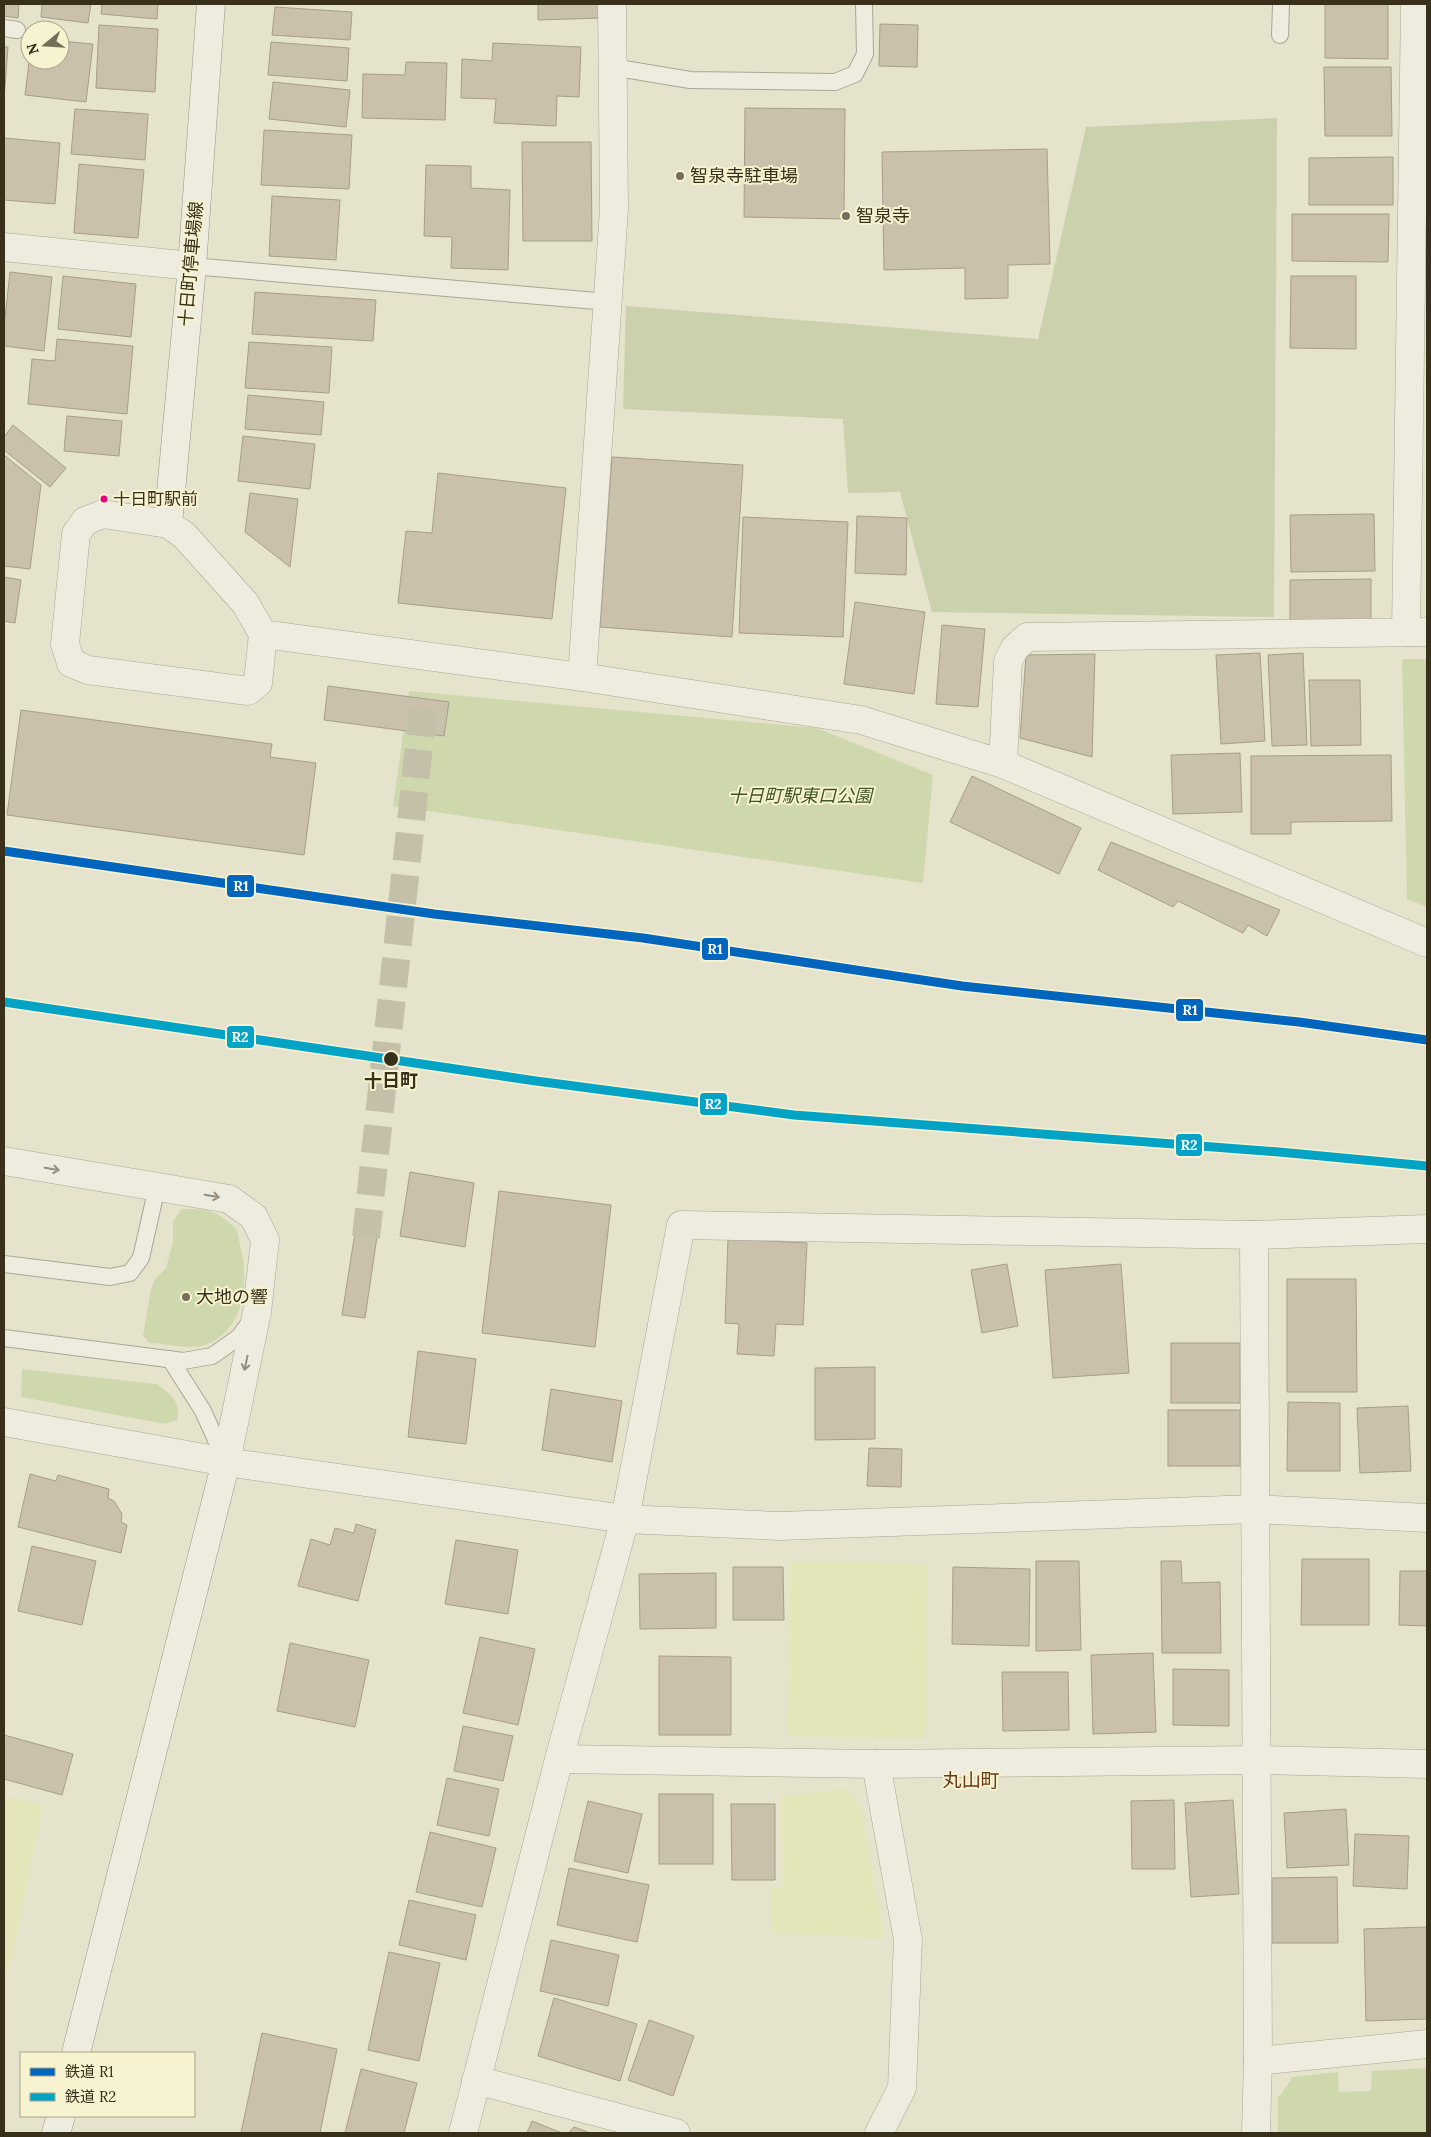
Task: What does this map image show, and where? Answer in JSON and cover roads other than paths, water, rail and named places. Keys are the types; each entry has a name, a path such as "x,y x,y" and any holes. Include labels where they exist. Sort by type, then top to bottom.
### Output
{"street":[{"name":"十日町停車場線","path":"168,524 192,266 210,4"},
{"path":"582,677 614,209 612,4"},
{"path":"1003,764 1008,661 1015,648 1027,637 1416,632 1420,131 1415,4"},
{"path":"4,247 192,266"},
{"path":"103,514 168,524 184,535 245,603 263,634 258,683 248,691 88,670 71,662 65,644 76,534 85,521 103,514"},
{"path":"263,634 582,677 861,720 1003,764 1427,943"},
{"path":"4,1161 228,1199 254,1217 265,1240 257,1312 226,1462 76,2052"},
{"path":"463,2133 558,1760 626,1519 682,1225 1254,1235 1427,1229"},
{"path":"1254,1235 1258,2061 1256,2133"},
{"path":"4,1422 226,1462 626,1519 780,1526 1255,1509 1427,1518"},
{"path":"558,1760 876,1764 1257,1760 1427,1764"},
{"path":"876,1764 908,1940 902,2088 879,2133"},
{"path":"1258,2061 1427,2044"},
{"path":"476,2080 676,2133"},
{"path":"56,2133 60,2117"}],"lane":[{"path":"612,67 690,80 835,82 855,74 865,54 864,4"},
{"path":"1280,36 1281,4"},
{"path":"192,266 608,302"},
{"path":"4,1264 110,1277 130,1273 142,1258 157,1187"},
{"path":"4,1338 183,1361 212,1356 239,1338 257,1312"},
{"path":"170,1359 203,1411 226,1462"}],"tunnel":[{"path":"366,1237 423,710"}],"railway":[{"path":"4,1002 536,1081 794,1115 1279,1152 1427,1166"}],"rail line":[{"name":"R1","path":"4,851 434,914 643,938 962,986 1299,1022 1427,1040"},
{"name":"R2","path":"4,1002 536,1081 794,1115 1279,1152 1427,1166"}],"place":[{"name":"智泉寺駐車場","path":"680,176"},
{"name":"智泉寺","path":"846,216"},
{"name":"十日町駅前","path":"104,499"},
{"name":"十日町","path":"391,1059"},
{"name":"大地の響","path":"186,1297"}],"district":[{"name":"丸山町","path":"971,1780"}],"park label":[{"name":"十日町駅東口公園","path":"800,796"}]}
